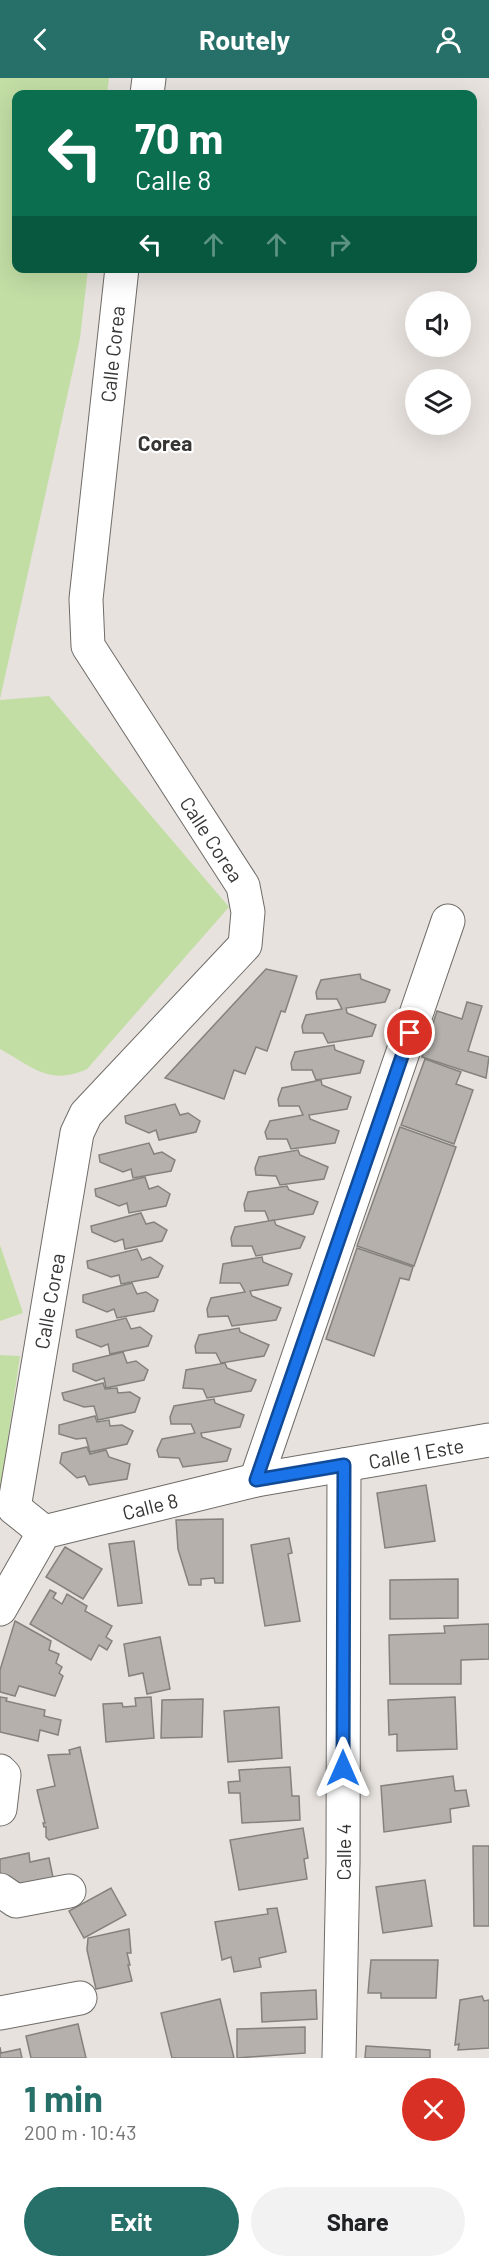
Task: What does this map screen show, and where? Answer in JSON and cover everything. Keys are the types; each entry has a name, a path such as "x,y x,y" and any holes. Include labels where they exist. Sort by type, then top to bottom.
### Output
{"street":[{"name":"Calle Corea","path":"44,1532 14,1508 77,1133 86,1114 245,945 248,912 243,886 88,646 86,599 121,273"},
{"path":"256,1480 448,921"},
{"name":"Calle 1 Este","path":"344,1465 489,1440"},
{"name":"Calle 8","path":"44,1532 256,1480 344,1465"},
{"name":"Calle 4","path":"339,2058 343,1861 344,1465"},
{"path":"0,1609 44,1532"},
{"path":"0,1772 4,1775 0,1809"},
{"path":"0,1890 16,1901 69,1891"},
{"path":"0,2013 80,1998"}],"green space":[{"path":"0,78 109,78 108,90 12,90 12,273 88,273 80,338 0,699"},
{"path":"49,696 229,907 87,1069 62,1076 51,1075 32,1068 0,1049 0,700"},
{"path":"0,1245 23,1313 0,1321"},
{"path":"0,1355 20,1356 0,1493"}],"building":[{"path":"266,969 297,976 285,1012 281,1011 267,1051 256,1047 245,1074 234,1070 224,1099 165,1078"},
{"path":"360,974 361,979 390,990 385,1002 346,1008 347,1013 376,1025 372,1036 328,1043 323,1033 303,1033 302,1026 306,1015 342,1009 337,999 317,999 316,992 321,980"},
{"path":"467,1002 482,1006 468,1051 489,1057 486,1078 422,1057 437,1011 462,1019"},
{"path":"334,1045 335,1050 364,1061 360,1073 316,1080 312,1070 292,1070 291,1063 295,1052"},
{"path":"425,1059 461,1072 456,1084 473,1090 454,1144 401,1125"},
{"path":"321,1080 322,1085 351,1097 347,1109 309,1115 310,1119 339,1131 335,1143 291,1149 287,1139 267,1139 265,1132 270,1121 303,1115 299,1106 279,1106 278,1099 282,1088"},
{"path":"175,1104 180,1115 188,1113 200,1121 196,1132 159,1140 156,1130 149,1133 126,1123 125,1116"},
{"path":"400,1127 456,1147 414,1266 357,1246"},
{"path":"149,1143 154,1154 162,1152 175,1160 171,1171 133,1178 131,1169 123,1172 100,1162 99,1155"},
{"path":"298,1150 300,1155 328,1167 324,1179 280,1185 276,1176 256,1175 255,1168 259,1157"},
{"path":"145,1177 149,1189 158,1186 170,1194 166,1206 129,1213 127,1203 119,1206 96,1196 95,1189"},
{"path":"287,1186 289,1190 318,1202 313,1214 269,1221 265,1211 245,1211 244,1204 248,1192"},
{"path":"141,1213 146,1224 154,1222 167,1230 162,1241 125,1249 123,1239 115,1242 92,1232 91,1226"},
{"path":"274,1220 276,1225 305,1237 300,1248 256,1256 252,1246 232,1246 231,1238 235,1227"},
{"path":"357,1248 413,1267 409,1280 400,1278 374,1356 326,1339"},
{"path":"137,1249 142,1260 150,1257 163,1266 158,1277 121,1284 119,1275 111,1277 88,1268 87,1261"},
{"path":"262,1257 263,1262 292,1274 288,1285 250,1291 252,1296 281,1308 276,1320 232,1326 228,1316 208,1317 207,1309 211,1298 245,1292 240,1283 220,1283 223,1264"},
{"path":"132,1283 137,1294 146,1292 158,1300 154,1311 117,1318 114,1309 107,1312 83,1302 83,1295"},
{"path":"126,1318 131,1329 140,1327 152,1336 148,1346 110,1354 108,1344 101,1347 77,1337 76,1330"},
{"path":"239,1328 240,1332 269,1345 264,1356 221,1363 216,1353 196,1353 195,1346 199,1335"},
{"path":"123,1352 127,1363 136,1361 148,1370 144,1380 106,1388 104,1378 96,1381 73,1371 73,1364"},
{"path":"225,1363 227,1368 256,1380 251,1391 207,1398 203,1389 183,1388 186,1370"},
{"path":"103,1383 105,1389 117,1388 118,1393 130,1392 140,1398 135,1412 98,1420 94,1406 84,1407 64,1400 62,1393"},
{"path":"214,1399 215,1403 244,1415 240,1427 201,1433 202,1437 231,1449 227,1461 183,1467 179,1458 159,1457 157,1450 162,1439 195,1433 191,1424 171,1424 170,1417 174,1406"},
{"path":"95,1416 97,1422 109,1420 110,1426 122,1425 133,1431 127,1444 90,1452 86,1438 76,1439 59,1434 59,1425"},
{"path":"87,1447 90,1454 106,1450 109,1457 130,1464 127,1479 89,1485 85,1476 77,1478 60,1463 62,1453"},
{"path":"426,1485 435,1541 385,1548 377,1493"},
{"path":"223,1519 223,1583 215,1583 214,1578 201,1579 201,1585 189,1585 178,1549 176,1520"},
{"path":"289,1538 292,1553 288,1554 300,1621 265,1626 251,1545"},
{"path":"134,1541 142,1603 118,1606 109,1544"},
{"path":"65,1547 102,1569 83,1599 46,1577"},
{"path":"458,1579 458,1618 390,1619 390,1580"},
{"path":"50,1590 56,1593 53,1598 62,1604 67,1594 87,1606 85,1611 112,1626 106,1637 112,1641 107,1650 99,1645 91,1660 30,1624"},
{"path":"15,1621 51,1641 49,1650 59,1654 56,1663 62,1667 59,1673 63,1676 55,1696 19,1686 15,1696 0,1692 0,1670"},
{"path":"489,1624 489,1659 461,1660 461,1684 390,1684 389,1635 445,1633 444,1626"},
{"path":"160,1637 170,1689 147,1694 143,1673 129,1676 124,1644"},
{"path":"0,1697 7,1698 6,1701 45,1710 44,1716 61,1720 58,1735 40,1730 38,1741 0,1732"},
{"path":"151,1697 154,1738 106,1742 103,1704 122,1703 123,1707 136,1706 135,1698"},
{"path":"455,1697 457,1749 397,1751 397,1734 389,1735 388,1700"},
{"path":"203,1699 202,1737 161,1738 162,1700"},
{"path":"279,1707 282,1758 228,1762 224,1711"},
{"path":"80,1747 98,1828 49,1840 46,1837 46,1827 43,1823 45,1823 37,1790 55,1786 48,1755 70,1754 69,1750"},
{"path":"290,1767 292,1796 299,1796 300,1820 242,1823 240,1793 229,1793 228,1782 240,1781 239,1770"},
{"path":"453,1776 455,1791 466,1790 469,1806 450,1809 451,1822 384,1832 381,1786"},
{"path":"303,1828 308,1858 304,1859 307,1879 239,1890 230,1840"},
{"path":"473,1846 489,1846 489,1926 474,1926"},
{"path":"29,1853 30,1862 49,1858 55,1887 13,1894 0,1875 0,1859"},
{"path":"425,1880 432,1926 383,1933 376,1887"},
{"path":"111,1888 126,1915 84,1938 69,1911"},
{"path":"277,1908 286,1952 259,1958 261,1967 234,1972 231,1957 222,1960 215,1922 268,1914 267,1909"},
{"path":"129,1929 131,1953 127,1953 132,1981 96,1989 87,1950 88,1938"},
{"path":"371,1960 438,1960 436,1998 381,1998 381,1993 368,1993"},
{"path":"316,1990 317,2019 262,2022 261,1993"},
{"path":"482,1996 484,2001 489,2000 489,2048 458,2050 459,2044 455,2045 460,2000"},
{"path":"220,1999 234,2058 172,2058 161,2013"},
{"path":"78,2024 86,2058 31,2058 26,2036"},
{"path":"305,2027 305,2053 237,2058 237,2029"},
{"path":"366,2046 430,2050 430,2058 365,2058"},
{"path":"0,2047 1,2053 20,2049 22,2058 0,2058"}],"district":[{"name":"Corea","path":"165,442"}],"route":[{"path":"343,1768 344,1465 256,1480 410,1033"}]}
